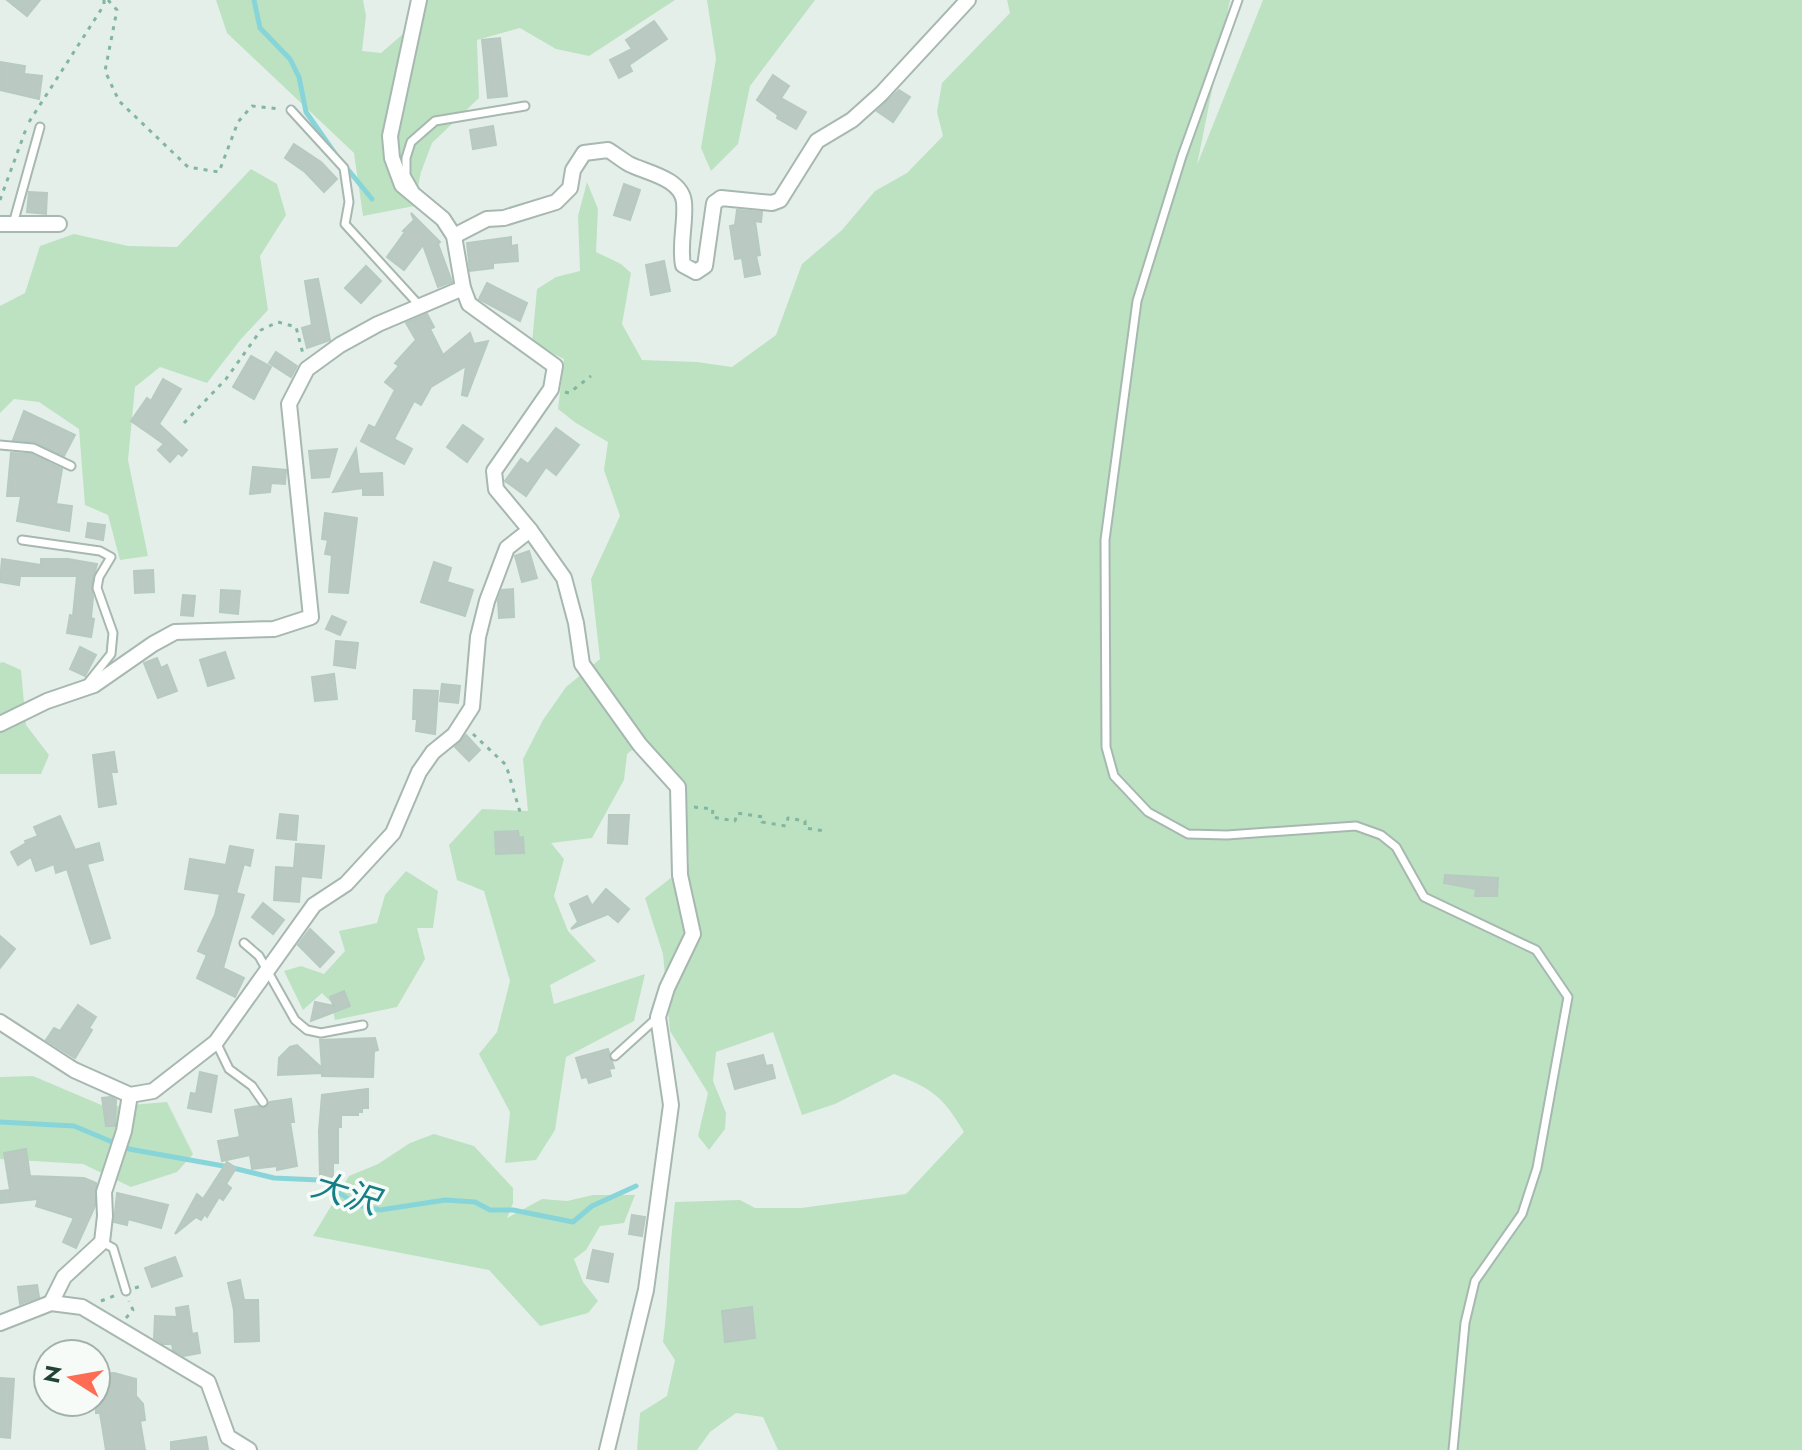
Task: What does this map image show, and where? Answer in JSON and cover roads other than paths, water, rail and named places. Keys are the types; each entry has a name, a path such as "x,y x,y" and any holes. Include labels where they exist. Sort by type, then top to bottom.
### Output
{"street":[{"path":"419,0 390,136 392,158 402,185 443,219 454,236 463,288 469,304 555,366 551,389 494,471 496,489 564,578 576,623 582,664 640,745 678,787 680,875 693,934 667,988 658,1017 671,1105 646,1290 607,1450"},
{"path":"454,236 487,219 504,218 556,202 570,188 573,170 584,153 608,150 679,188 684,200 683,265 696,272 705,266 714,203 721,198 772,203 780,200 817,141 852,120 881,94 968,0"},
{"path":"7,224 59,224"},
{"path":"0,724 47,701 94,685 175,632 274,629 311,617 289,404 307,369 340,345 419,305 463,288"},
{"path":"0,1022 74,1070 130,1095 153,1091 216,1042 314,905 346,884 393,833 419,772 433,752 454,735 472,707 478,637 487,601 507,548 530,530"},
{"path":"51,1303 64,1277 102,1242 104,1192 124,1131 130,1095"},
{"path":"0,1323 51,1303 82,1307 208,1382 228,1437 249,1450"}],"lane":[{"path":"1238,0 1182,156 1137,301 1105,540 1106,747 1114,776 1148,812 1188,834 1227,835 1356,826 1381,835 1396,847 1424,897 1536,950 1568,997 1537,1168 1522,1214 1475,1281 1465,1323 1453,1450"},
{"path":"422,202 406,175 406,158 411,142 435,121 525,106"},
{"path":"291,110 344,168 349,202 345,224 419,305"},
{"path":"7,224 40,127"},
{"path":"0,445 33,448 71,466"},
{"path":"22,540 100,551 111,557 99,577 97,588 113,633 111,654 84,689"},
{"path":"244,943 259,956 295,1020 307,1030 321,1033 363,1025"},
{"path":"615,1056 658,1017"},
{"path":"216,1042 229,1069 252,1086 263,1102"},
{"path":"102,1242 113,1248 126,1291"}],"waterway":[{"path":"254,0 260,28 290,59 299,77 306,112 336,155"},
{"path":"345,166 372,199"},
{"name":"大沢","path":"0,1122 74,1126 129,1149 274,1178 319,1180 358,1205 380,1210 445,1200 475,1202 490,1210 513,1210 573,1222 592,1206 636,1186"}]}
